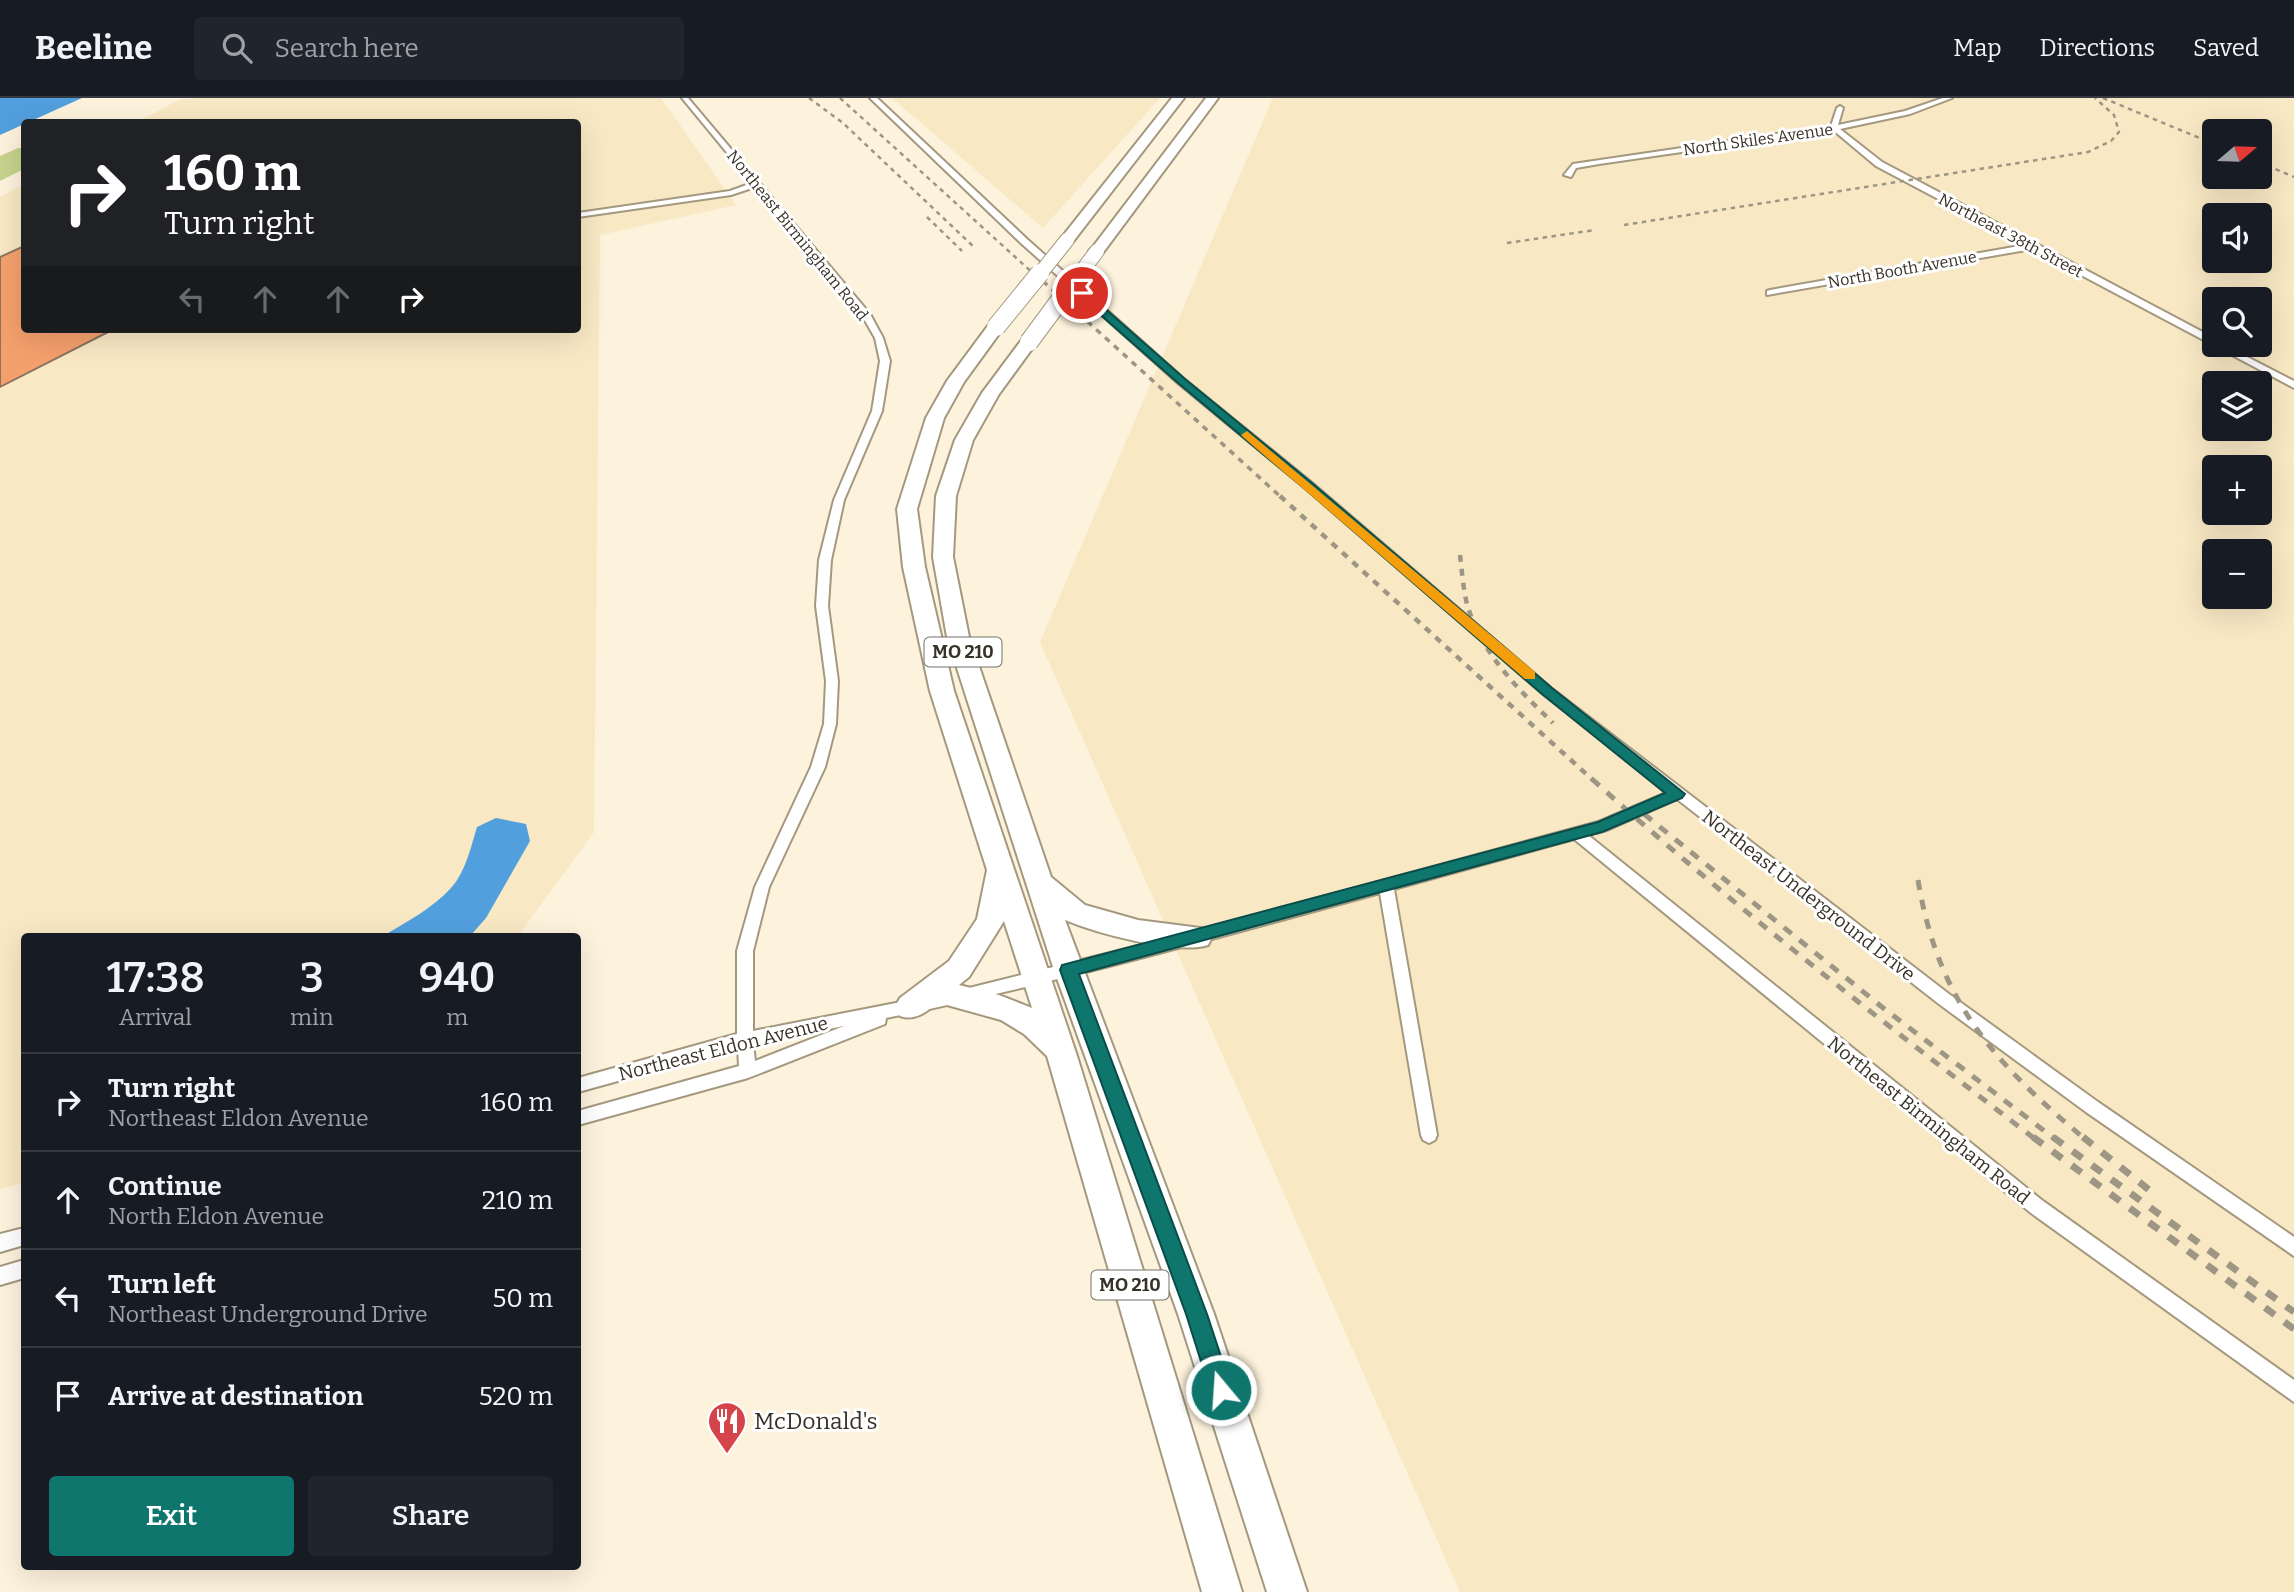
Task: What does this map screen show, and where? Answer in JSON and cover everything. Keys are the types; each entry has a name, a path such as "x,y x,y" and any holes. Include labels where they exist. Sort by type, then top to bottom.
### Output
{"highway":[{"name":"MO 210","path":"1178,98 956,381 935,418 907,509 914,567 942,691 1000,869 1052,974 1196,1314 1287,1592"},
{"name":"MO 210","path":"1212,98 991,393 964,440 946,496 943,557 958,637 1038,882 1062,1056 1222,1592"},
{"path":"910,1007 959,969 990,921 1000,869"},
{"path":"1038,882 1076,913 1138,931 1198,937"},
{"path":"957,997 991,1003 1028,1020 1042,1030 1062,1056"}],"street":[{"name":"Northeast Birmingham Road","path":"685,98 867,316 879,338 885,361 877,411 839,500 825,560 822,606 832,681 830,724 818,767 762,887 745,951 744,1039 748,1071"},
{"name":"Northeast Underground Drive","path":"873,98 1025,242 1181,381 1308,485 1547,691 1677,794 2014,1050 2294,1247"},
{"name":"North Skiles Avenue","path":"1568,175 1573,166 1615,158 1902,116 1949,98"},
{"path":"1834,128 1840,108"},
{"name":"Northeast 38th Street","path":"1834,128 1879,164 2202,336"},
{"path":"581,215 731,193 755,184"},
{"name":"North Booth Avenue","path":"1770,293 2034,246"},
{"name":"Northeast 38th Street","path":"2241,357 2294,385"},
{"name":"Northeast Eldon Avenue","path":"581,1084 744,1039 957,997 1198,937 1602,826 1677,794"},
{"name":"Northeast Birmingham Road","path":"1576,833 2037,1207 2294,1392"},
{"path":"1386,886 1429,1135"},
{"name":"Northeast Eldon Avenue","path":"581,1117 748,1071 910,1007"},
{"path":"0,1243 21,1238"},
{"path":"0,1276 21,1270"}],"shaded area":[{"path":"661,98 736,205 600,235 594,832 520,933 21,933 21,1184 0,1189 0,197 21,186 21,333 581,333 581,119 143,119 179,100"},
{"path":"892,98 1160,98 1043,228"},
{"path":"1273,98 2294,98 2294,1592 1460,1592 1040,642"}],"green space":[{"path":"21,148 21,170 0,181 0,156"}],"water":[{"path":"0,98 82,98 35,119 21,119 21,126 0,135"},
{"path":"496,818 526,824 530,841 486,918 473,933 388,933 427,909 451,888 464,867 477,827"}],"building":[{"path":"21,247 21,333 106,333 0,387 0,257"}],"railway":[{"path":"809,98 843,123 975,248"},
{"path":"840,98 1035,275"},
{"path":"1624,225 2088,152 2111,141 2119,132 2114,115 2095,98"},
{"path":"2103,98 2202,139"},
{"path":"2272,168 2294,177"},
{"path":"927,217 962,251"},
{"path":"1507,243 1595,230"},
{"path":"1034,273 1282,498"},
{"path":"1280,496 1594,781"},
{"path":"1460,555 1467,604 1481,638 1502,669 1553,723"},
{"path":"1592,779 1755,919 2035,1139"},
{"path":"1644,814 1882,1007 2055,1139"},
{"path":"1918,880 1927,923 1940,961 1975,1026 1997,1056 2023,1083 2085,1139"},
{"path":"2033,1137 2294,1329"},
{"path":"2053,1137 2294,1312"},
{"path":"2083,1137 2153,1193"}],"slow traffic":[{"path":"1247,435 1530,676"}],"place":[{"name":"McDonald's","path":"727,1455"}],"route":[{"path":"1082,293 1181,381 1308,485 1547,691 1677,794 1602,826 1068,970 1196,1314 1221,1390"}]}
